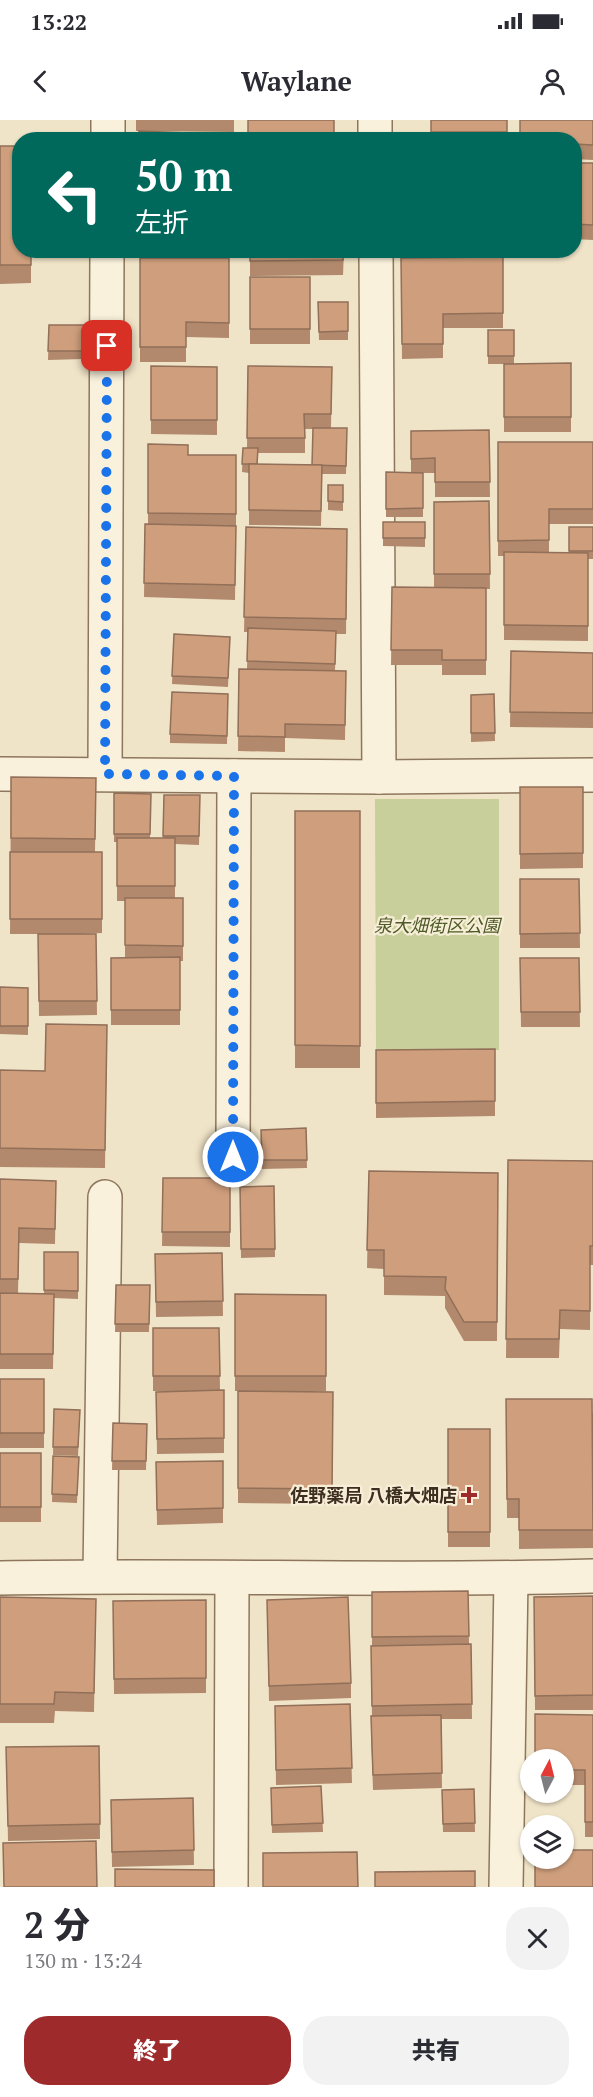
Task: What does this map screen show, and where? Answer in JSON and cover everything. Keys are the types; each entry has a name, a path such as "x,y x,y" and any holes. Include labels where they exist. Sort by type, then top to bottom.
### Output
{"street":[{"path":"105,774 107,258"},
{"path":"376,258 379,777"},
{"path":"0,774 379,777 593,775"},
{"path":"233,1157 234,776"},
{"path":"100,1576 105,1197"},
{"path":"0,1578 593,1576"},
{"path":"231,1887 232,1578"},
{"path":"506,1887 511,1578"}],"green space":[{"name":"泉大畑街区公園","path":"375,799 499,799 499,1050 376,1051"}],"building":[{"path":"248,120 334,120 334,132 248,132"},
{"path":"431,120 507,120 507,132 431,132"},
{"path":"520,120 593,120 593,145 582,144 582,132 520,132"},
{"path":"0,146 12,146 12,258 31,258 31,265 0,265"},
{"path":"582,163 593,163 593,225 582,224"},
{"path":"140,258 229,258 229,323 186,322 186,347 140,347"},
{"path":"250,258 343,258 343,260 250,261"},
{"path":"401,258 503,258 503,313 443,314 443,344 402,344"},
{"path":"250,277 310,277 310,329 250,329"},
{"path":"318,302 348,302 348,331 319,332"},
{"path":"49,325 84,325 84,351 48,351"},
{"path":"488,330 514,330 514,356 488,356"},
{"path":"571,363 571,417 504,417 504,364"},
{"path":"151,366 217,367 217,420 151,420"},
{"path":"248,366 332,367 331,414 304,414 305,438 247,438"},
{"path":"313,428 347,428 346,466 312,465"},
{"path":"489,430 490,482 435,482 435,458 411,459 411,431"},
{"path":"498,442 593,442 593,509 549,509 549,540 498,541"},
{"path":"148,444 188,445 188,455 236,455 236,514 148,513"},
{"path":"243,448 258,448 257,464 242,464"},
{"path":"249,464 322,465 321,511 249,510"},
{"path":"386,472 423,473 423,508 386,509"},
{"path":"328,485 343,485 343,502 328,501"},
{"path":"489,501 490,574 434,574 434,502"},
{"path":"383,522 425,522 425,538 383,538"},
{"path":"145,524 236,526 235,585 144,583"},
{"path":"246,527 347,529 346,619 244,617"},
{"path":"569,527 593,527 593,551 569,551"},
{"path":"504,552 588,553 588,626 504,625"},
{"path":"392,587 486,588 486,660 442,660 442,650 391,650"},
{"path":"248,628 336,631 335,664 247,661"},
{"path":"174,634 230,637 228,678 172,676"},
{"path":"511,651 593,653 593,713 510,712"},
{"path":"239,669 346,671 345,725 285,724 285,737 238,736"},
{"path":"172,692 228,694 227,736 170,734"},
{"path":"494,694 495,733 471,733 471,695"},
{"path":"11,777 96,778 95,839 11,838"},
{"path":"520,787 583,787 583,853 520,854"},
{"path":"114,793 151,794 150,834 114,834"},
{"path":"164,795 200,795 199,836 163,836"},
{"path":"295,811 360,811 360,1046 295,1045"},
{"path":"117,838 175,838 175,886 117,886"},
{"path":"10,852 102,852 102,919 10,919"},
{"path":"520,879 579,879 580,933 520,934"},
{"path":"125,898 183,898 183,946 125,945"},
{"path":"38,934 96,934 97,1001 39,1001"},
{"path":"180,957 180,1010 111,1010 111,958"},
{"path":"520,958 579,958 580,1012 521,1012"},
{"path":"0,987 28,988 28,1026 0,1026"},
{"path":"46,1024 107,1025 105,1150 0,1148 0,1070 45,1071"},
{"path":"495,1049 495,1101 376,1103 376,1050"},
{"path":"306,1128 307,1160 262,1160 261,1130"},
{"path":"508,1160 593,1161 590,1311 560,1310 559,1339 506,1339"},
{"path":"369,1171 498,1173 497,1322 464,1322 445,1289 446,1277 384,1276 384,1250 367,1250"},
{"path":"163,1178 230,1178 230,1232 162,1232"},
{"path":"0,1179 56,1181 55,1229 19,1228 18,1279 0,1279"},
{"path":"274,1186 275,1249 241,1249 240,1187"},
{"path":"44,1252 78,1252 78,1291 44,1290"},
{"path":"222,1253 223,1301 156,1302 155,1254"},
{"path":"116,1285 150,1285 149,1324 115,1324"},
{"path":"0,1293 54,1294 53,1354 0,1354"},
{"path":"235,1294 326,1295 326,1376 235,1376"},
{"path":"153,1328 219,1328 220,1376 153,1376"},
{"path":"0,1379 44,1379 44,1433 0,1433"},
{"path":"224,1390 224,1438 157,1439 156,1392"},
{"path":"238,1391 333,1392 332,1489 238,1488"},
{"path":"506,1399 592,1399 593,1530 519,1530 519,1499 507,1499"},
{"path":"54,1409 80,1410 78,1447 53,1447"},
{"path":"113,1423 147,1424 146,1461 112,1461"},
{"name":"佐野薬局 八橋大畑店","path":"448,1429 490,1429 490,1532 448,1532"},
{"path":"0,1453 41,1453 41,1507 0,1507"},
{"path":"53,1456 79,1457 77,1495 52,1494"},
{"path":"223,1461 223,1508 157,1510 156,1462"},
{"path":"468,1591 469,1636 372,1637 372,1592"},
{"path":"593,1596 593,1695 535,1696 534,1597"},
{"path":"0,1597 96,1599 94,1693 55,1692 54,1704 0,1704"},
{"path":"348,1597 351,1683 269,1686 267,1600"},
{"path":"206,1600 206,1678 114,1679 113,1601"},
{"path":"471,1644 472,1704 372,1706 371,1646"},
{"path":"350,1704 352,1768 276,1770 275,1706"},
{"path":"535,1714 593,1715 593,1822 585,1822 585,1770 574,1770 574,1749 535,1749"},
{"path":"441,1715 442,1773 373,1775 371,1716"},
{"path":"99,1746 100,1824 8,1826 6,1747"},
{"path":"321,1786 323,1823 272,1825 271,1788"},
{"path":"474,1789 475,1823 443,1824 442,1790"},
{"path":"193,1798 194,1850 112,1852 111,1800"},
{"path":"96,1841 97,1887 4,1887 3,1843"},
{"path":"574,1850 593,1850 593,1887 535,1887 535,1869 574,1869"},
{"path":"357,1852 358,1887 263,1887 263,1853"},
{"path":"115,1869 214,1870 214,1887 115,1887"},
{"path":"475,1871 475,1887 375,1887 375,1872"}],"place":[{"name":"佐野薬局 八橋大畑店","path":"469,1495"}],"route":[{"path":"107,346 105,774 234,776 233,1157"}]}
